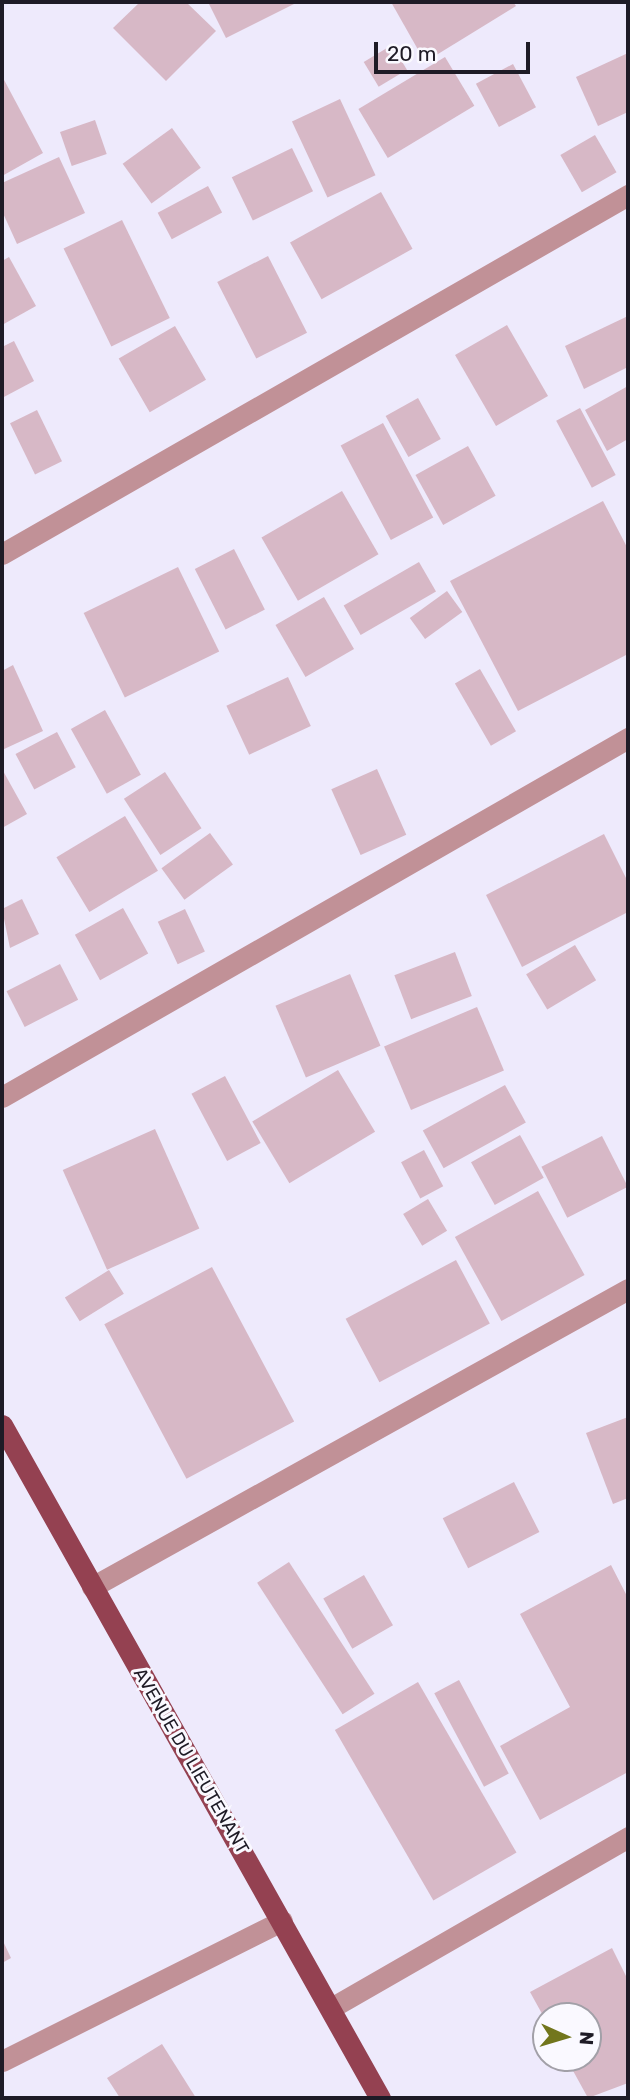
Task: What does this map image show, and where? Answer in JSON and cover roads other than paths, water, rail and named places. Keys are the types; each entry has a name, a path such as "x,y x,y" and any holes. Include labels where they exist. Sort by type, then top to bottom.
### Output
{"main road":[{"name":"AVENUE DU LIEUTENANT","path":"2,1425 380,2098"}],"street":[{"path":"2,554 628,195"},
{"path":"2,1097 628,738"},
{"path":"92,1587 628,1289"},
{"path":"331,2008 628,1838"},
{"path":"2,2061 282,1922"}]}
